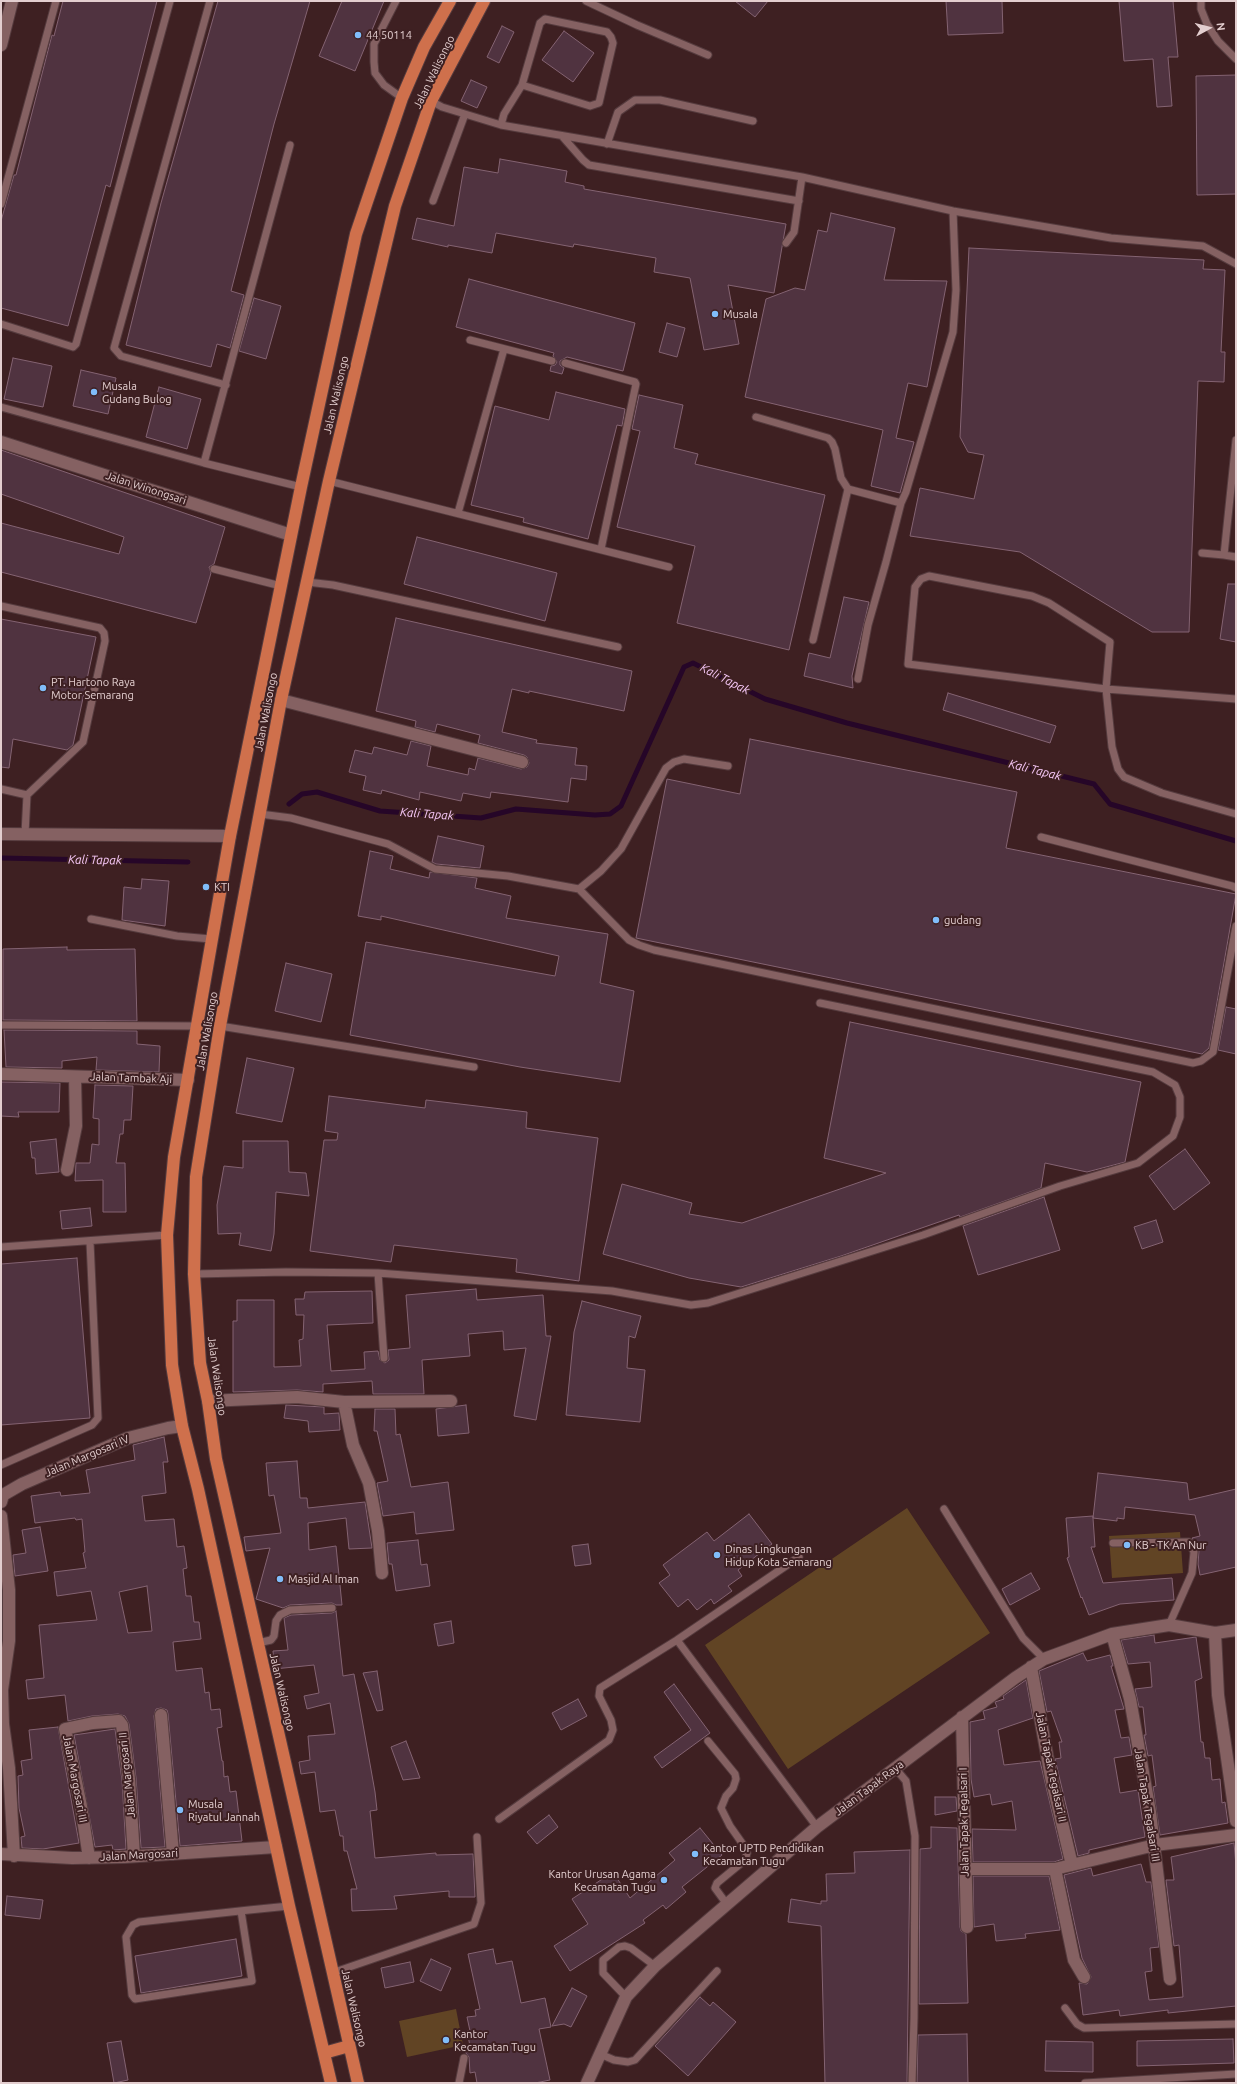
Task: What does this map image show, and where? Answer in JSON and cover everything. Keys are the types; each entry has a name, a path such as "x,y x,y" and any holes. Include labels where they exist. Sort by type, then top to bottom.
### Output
{"highway":[{"name":"Jalan Walisongo","path":"331,2083 289,1906 198,1489 182,1426 172,1365 168,1235 174,1157 230,836 301,487 356,234 402,98 424,47 450,1"},
{"name":"Jalan Walisongo","path":"358,2083 216,1459 208,1401 200,1363 194,1274 196,1177 220,1026 281,700 329,481 395,206 431,101 484,1"},
{"path":"324,2053 349,2046"}],"street":[{"path":"1,45 12,1"},
{"name":"Jalan Winongsari","path":"1,442 292,535"},
{"path":"281,700 522,762"},
{"path":"1,834 230,836"},
{"name":"Jalan Tambak Aji","path":"1,1074 188,1080"},
{"name":"Jalan Tambak Aji","path":"67,1170 76,1126 75,1077"},
{"path":"208,1401 297,1398 344,1402 451,1401"},
{"path":"344,1402 353,1446 369,1484 378,1531 382,1573"},
{"name":"Jalan Margosari IV","path":"1,1502 3,1495 22,1484 128,1438 158,1430 182,1426"},
{"path":"1,1516 9,1590 2,1690 3,1717 9,1768 14,1856"},
{"name":"Jalan Tapak Raya","path":"587,2083 626,1997 655,1966 726,1903 816,1827 1031,1667 1044,1659 1112,1634 1169,1626 1215,1633 1236,1630"},
{"path":"1215,1633 1218,1695 1236,1821"},
{"name":"Jalan Tapak Tegalsari III","path":"1112,1634 1130,1699 1155,1845 1170,1979"},
{"name":"Jalan Tapak Tegalsari II","path":"1031,1667 1051,1777 1072,1865"},
{"path":"161,1714 173,1854"},
{"name":"Jalan Tapak Tegalsari I","path":"962,1718 967,1927"},
{"name":"Jalan Margosari II","path":"93,1723 119,1721 121,1723 129,1779 134,1856"},
{"name":"Jalan Margosari III","path":"89,1858 80,1799 65,1730 67,1727 93,1723"},
{"path":"966,1869 1055,1869 1155,1845 1236,1835"},
{"name":"Jalan Margosari","path":"1,1854 14,1856 89,1858 276,1847"},
{"path":"1055,1869 1074,1960 1084,1977"}],"lane":[{"path":"1,204 56,1"},
{"path":"1,324 73,347 76,344 170,1"},
{"path":"210,1 114,348 122,356 226,385"},
{"path":"396,1 374,44 374,62 376,73 384,85 402,98"},
{"path":"586,1 637,25 708,55"},
{"path":"1201,1 1201,9 1214,35 1236,59"},
{"path":"501,125 504,114 522,85 540,23 546,20 607,32 611,37 613,43 599,103 595,106 590,106 522,85"},
{"path":"607,144 618,112 635,100 660,100 753,120"},
{"path":"431,101 442,107 501,125 802,177 953,211 1111,238 1202,246 1236,264"},
{"path":"433,201 465,114"},
{"path":"562,136 589,165 799,201"},
{"path":"204,463 290,145"},
{"path":"786,243 794,232 802,177"},
{"path":"858,679 868,625 901,503 906,492 953,332 956,290 953,211"},
{"path":"470,340 552,361"},
{"path":"458,514 504,349"},
{"path":"565,363 635,382 636,384 601,550"},
{"path":"1,407 204,463 301,487"},
{"path":"756,417 828,438 832,442 841,478 848,489 901,503"},
{"path":"1224,555 1236,440"},
{"path":"329,481 669,567"},
{"path":"813,640 848,489"},
{"path":"1202,553 1236,557"},
{"path":"214,569 281,586"},
{"path":"1236,699 1106,688 908,664 915,587 921,579 929,576 1032,596 1049,603 1110,642 1106,688 1112,747 1118,769 1124,777 1162,793 1236,814"},
{"path":"307,582 333,585 618,647"},
{"path":"1,606 100,628 104,633 105,641 83,742 27,795 25,834"},
{"path":"579,889 601,871 621,849 666,768 674,762 684,759 728,766"},
{"path":"1,789 27,795"},
{"path":"260,814 291,818 388,844 435,869 508,876 579,889 629,940 654,950 1193,1063 1201,1061 1213,1052 1236,926"},
{"path":"1041,837 1236,888"},
{"path":"91,919 177,936 211,939"},
{"path":"194,1274 286,1272 378,1273 612,1291 691,1305 708,1303 923,1235 1060,1186 1138,1163 1173,1136 1180,1117 1180,1097 1175,1085 1153,1072 820,1003"},
{"path":"1,1025 196,1026"},
{"path":"220,1026 474,1068"},
{"path":"1,1247 90,1242 138,1235 168,1235"},
{"path":"1,1465 92,1425 98,1418 90,1242"},
{"path":"378,1273 384,1358"},
{"path":"944,1509 1023,1638 1044,1659"},
{"path":"1113,1543 1189,1542 1194,1552 1192,1573 1169,1626"},
{"path":"499,1819 609,1740 613,1730 611,1720 599,1696 600,1688 676,1640 799,1557"},
{"path":"258,1643 271,1640 274,1636 276,1621 280,1615 290,1610 332,1608"},
{"path":"676,1640 816,1827"},
{"path":"708,1741 735,1774 736,1779 733,1788 726,1796 721,1808 730,1826 747,1853 745,1860 717,1883 715,1888 726,1903"},
{"path":"895,1768 906,1781 915,1836 914,2018 912,2083"},
{"path":"332,1973 474,1924 481,1903 477,1837"},
{"path":"241,1911 252,1980 135,1999 132,1995 126,1937 133,1925 139,1922 241,1911 289,1906"},
{"path":"626,1997 603,1973 603,1960 620,1947 625,1946 631,1948 655,1966"},
{"path":"600,2054 614,2060 628,2062 635,2060 717,1972"},
{"path":"1065,2008 1077,2024 1084,2028 1236,2024"},
{"path":"459,2083 464,2058"},
{"path":"1084,2083 1236,2074"}],"shaded area":[{"path":"907,1508 990,1633 788,1769 705,1645"},
{"path":"1180,1532 1183,1573 1112,1578 1109,1536"},
{"path":"456,2009 463,2045 407,2057 399,2021"}],"building":[{"path":"63,1 157,1 110,187 106,185 68,326 1,308 1,221 14,175 16,175 52,35 54,36"},
{"path":"218,1 310,1 274,124 231,291 244,295 230,348 217,344 211,367 126,345 161,203"},
{"path":"342,1 384,1 355,71 319,56"},
{"path":"735,1 768,1 755,17"},
{"path":"946,1 1002,1 1003,33 948,35"},
{"path":"1119,1 1173,1 1178,57 1168,57 1172,106 1157,107 1153,59 1124,61"},
{"path":"502,26 514,32 499,63 487,57"},
{"path":"564,31 594,53 573,82 542,60"},
{"path":"1236,75 1236,194 1197,195 1196,76"},
{"path":"471,80 487,87 477,108 461,101"},
{"path":"500,159 567,171 565,182 584,186 584,189 786,224 774,293 728,285 739,344 704,350 690,278 654,272 656,258 574,244 573,247 496,233 492,253 448,245 448,247 412,239 417,218 454,226 464,167 498,173"},
{"path":"831,213 895,228 884,280 947,281 927,387 908,383 896,438 914,442 900,493 871,486 883,430 745,397 766,299 795,288 805,290 818,230 827,232"},
{"path":"969,248 1204,260 1203,269 1225,270 1221,352 1225,352 1224,382 1198,381 1189,632 1152,632 1020,552 910,536 920,488 974,499 984,455 968,452 960,437"},
{"path":"469,279 635,323 623,371 567,357 560,361 560,365 564,368 562,374 550,371 551,366 555,365 557,362 553,356 554,353 456,327"},
{"path":"254,298 281,306 266,359 239,351"},
{"path":"667,323 685,328 677,357 659,352"},
{"path":"13,358 52,366 43,407 4,399"},
{"name":"Musala Gudang Bulog","path":"81,370 116,378 108,414 73,406"},
{"path":"159,387 201,399 187,449 146,437"},
{"path":"556,392 625,409 622,426 617,425 588,539 523,522 524,518 471,505 495,406 549,420"},
{"path":"639,395 683,405 674,448 698,454 695,464 825,495 789,650 677,623 695,546 617,527 640,431 632,429"},
{"path":"1,450 225,527 214,564 209,567 211,573 196,623 1,572 1,523 119,554 124,537 1,494"},
{"path":"417,537 557,573 545,621 404,584"},
{"path":"1228,584 1236,584 1236,642 1220,639"},
{"path":"844,597 869,602 852,676 853,688 804,676 809,653 830,658"},
{"path":"396,618 632,671 624,711 529,691 529,693 512,689 502,732 537,740 536,743 577,748 575,765 587,766 586,780 571,778 568,802 491,792 490,798 463,793 461,801 420,792 419,800 382,790 381,794 363,790 366,776 349,772 355,750 372,754 374,747 407,755 411,741 431,746 427,766 468,775 469,768 475,770 478,758 521,769 527,767 529,763 527,757 524,755 478,743 480,735 437,724 435,732 415,727 416,721 376,711"},
{"name":"PT. Hartono Raya Motor Semarang","path":"1,619 96,637 73,745 67,750 13,739 9,768 1,767"},
{"path":"948,693 1056,726 1050,743 943,710"},
{"name":"gudang","path":"750,739 1017,792 1006,848 1236,894 1209,1048 1202,1054 636,938 667,779 740,794"},
{"path":"438,836 484,846 480,868 436,864 432,862"},
{"path":"370,851 393,856 390,869 429,878 430,872 477,878 475,888 511,896 506,918 608,934 600,983 634,991 620,1082 520,1067 350,1035 366,942 555,976 559,956 381,916 381,920 358,916"},
{"path":"142,879 169,881 165,926 122,920 124,887 141,889"},
{"path":"67,947 67,950 135,949 137,1021 3,1020 3,949"},
{"path":"286,963 332,974 321,1022 275,1011"},
{"path":"1226,1007 1236,1009 1236,1054 1218,1050"},
{"path":"850,1022 1141,1082 1125,1162 1087,1172 1045,1163 1041,1188 960,1217 959,1215 841,1256 741,1287 689,1278 603,1254 622,1184 692,1203 689,1214 742,1223 886,1173 824,1158"},
{"path":"4,1030 137,1031 137,1044 160,1046 159,1072 96,1070 97,1057 62,1061 62,1068 6,1067"},
{"path":"247,1058 294,1068 282,1122 236,1113"},
{"path":"1,1082 60,1083 59,1112 18,1112 19,1117 1,1116"},
{"path":"95,1085 133,1086 131,1120 124,1120 123,1134 120,1134 116,1163 125,1163 126,1212 103,1212 103,1180 75,1181 76,1163 90,1163 92,1144 99,1145 99,1119 93,1118"},
{"path":"329,1096 425,1108 426,1100 527,1112 526,1128 598,1138 579,1281 516,1272 517,1259 394,1245 391,1262 310,1251 324,1140 337,1140 338,1133 325,1131"},
{"path":"56,1139 59,1172 36,1174 35,1158 32,1158 30,1142"},
{"path":"243,1141 288,1141 289,1172 306,1173 309,1196 276,1192 274,1234 271,1251 239,1245 241,1233 218,1234 217,1205 224,1166 243,1168"},
{"path":"1185,1149 1210,1183 1174,1210 1149,1176"},
{"path":"1044,1197 1060,1250 978,1275 963,1226"},
{"path":"90,1208 92,1226 62,1229 60,1211"},
{"path":"1156,1220 1163,1242 1142,1249 1134,1227"},
{"path":"77,1258 90,1418 1,1425 1,1264"},
{"path":"476,1289 477,1300 543,1295 546,1336 551,1336 536,1420 514,1416 526,1348 504,1350 503,1331 468,1334 470,1356 422,1360 424,1394 373,1394 372,1381 323,1384 323,1392 297,1390 233,1392 233,1321 237,1321 237,1300 274,1300 274,1367 301,1366 299,1340 303,1339 304,1315 296,1315 295,1299 304,1299 305,1292 372,1291 373,1323 327,1325 331,1371 365,1369 364,1352 378,1351 380,1360 385,1363 389,1360 388,1350 410,1348 406,1295"},
{"path":"582,1301 641,1316 635,1338 629,1336 627,1368 645,1370 640,1422 566,1415 574,1332"},
{"path":"286,1405 324,1407 324,1414 339,1413 340,1430 309,1432 308,1421 284,1418"},
{"path":"466,1405 469,1433 438,1436 436,1409"},
{"path":"375,1409 395,1409 396,1435 400,1434 411,1487 448,1482 454,1530 416,1534 414,1512 383,1516 377,1483 388,1481 377,1431 374,1431"},
{"path":"164,1437 168,1462 163,1462 166,1493 142,1496 145,1521 174,1519 177,1547 184,1546 187,1568 183,1569 186,1596 191,1596 194,1622 199,1622 201,1639 173,1642 176,1671 202,1668 205,1693 209,1692 211,1710 220,1709 222,1727 217,1728 223,1761 224,1777 228,1776 230,1792 236,1791 242,1841 180,1846 167,1710 161,1708 156,1709 154,1716 165,1847 141,1848 136,1778 129,1724 125,1716 118,1714 92,1716 68,1721 65,1695 28,1699 26,1680 44,1678 39,1625 97,1620 91,1591 57,1596 54,1572 86,1568 83,1553 85,1552 82,1519 76,1520 75,1518 35,1523 31,1496 60,1492 61,1496 90,1493 86,1470 135,1460 133,1445","holes":["147,1586 152,1631 128,1633 119,1592"]},
{"path":"297,1461 300,1498 307,1498 308,1508 365,1502 372,1548 349,1549 346,1518 308,1523 309,1550 336,1546 342,1605 332,1603 290,1605 283,1608 256,1599 270,1548 246,1551 244,1537 281,1533 274,1495 269,1496 266,1463"},
{"path":"1098,1473 1187,1483 1189,1500 1236,1489 1236,1567 1200,1575 1198,1564 1199,1550 1192,1538 1200,1536 1195,1515 1125,1507 1124,1519 1117,1518 1117,1521 1093,1518"},
{"name":"Dinas Lingkungan Hidup Kota Semarang","path":"749,1514 772,1544 738,1570 742,1576 728,1586 732,1591 714,1604 711,1599 697,1610 688,1599 678,1607 659,1583 670,1575 663,1565 707,1532 714,1541"},
{"path":"1093,1516 1095,1547 1091,1547 1103,1583 1172,1578 1174,1600 1120,1604 1089,1615 1082,1597 1081,1598 1067,1558 1069,1557 1066,1518"},
{"path":"40,1527 48,1571 15,1576 13,1555 26,1553 22,1530"},
{"path":"418,1540 421,1565 427,1564 430,1586 396,1591 392,1564 389,1564 387,1543"},
{"path":"588,1544 591,1564 575,1566 572,1546"},
{"path":"1031,1573 1040,1589 1010,1605 1002,1589"},
{"path":"336,1611 343,1676 354,1674 375,1792 377,1810 370,1811 375,1858 436,1853 436,1855 473,1854 475,1897 449,1897 449,1891 394,1896 397,1909 352,1911 351,1889 357,1889 347,1851 344,1851 343,1836 340,1836 335,1810 320,1812 315,1772 301,1774 299,1762 310,1760 308,1736 335,1734 330,1703 307,1709 304,1696 319,1693 314,1665 274,1669 273,1651 288,1650 284,1618 291,1615 332,1613"},
{"path":"451,1621 454,1643 438,1646 434,1624"},
{"path":"1154,1635 1155,1643 1196,1637 1202,1678 1195,1681 1201,1742 1203,1742 1205,1758 1210,1758 1212,1780 1220,1779 1222,1803 1225,1802 1228,1823 1160,1835 1153,1787 1156,1786 1152,1755 1148,1756 1144,1735 1146,1735 1143,1707 1139,1707 1135,1689 1152,1687 1150,1662 1128,1664 1121,1640"},
{"path":"1083,1653 1087,1661 1110,1655 1113,1666 1111,1666 1124,1709 1115,1710 1121,1738 1129,1737 1132,1755 1114,1758 1120,1793 1138,1790 1145,1837 1089,1850 1089,1853 1078,1856 1055,1759 1061,1758 1059,1742 1062,1742 1051,1711 1047,1712 1039,1671"},
{"path":"377,1671 383,1710 377,1711 363,1673"},
{"path":"1026,1680 1033,1718 998,1730 1004,1765 1040,1761 1063,1859 1054,1862 973,1862 972,1829 1016,1830 1012,1801 992,1805 990,1794 974,1797 971,1779 970,1722 985,1719 983,1711 997,1707 995,1702 1004,1699 1003,1696"},
{"path":"674,1684 710,1733 662,1768 654,1757 691,1730 664,1692"},
{"path":"578,1699 587,1716 561,1730 552,1713"},
{"path":"58,1727 79,1843 43,1849 22,1848 21,1837 25,1836 19,1808 18,1776 23,1775 21,1761 32,1759 29,1730"},
{"path":"115,1729 122,1780 126,1849 113,1850 112,1845 95,1847 74,1735"},
{"path":"406,1741 420,1778 403,1780 391,1747"},
{"path":"935,1797 956,1797 957,1811 935,1815"},
{"path":"549,1815 558,1827 537,1844 527,1832"},
{"path":"931,1827 957,1828 960,1927 961,1931 966,1934 968,2003 919,2004 920,1849 931,1848"},
{"path":"700,1828 722,1855 682,1887 686,1892 666,1909 663,1905 643,1920 645,1923 570,1971 554,1946 588,1924 572,1899 613,1872 630,1898 675,1860 669,1853"},
{"path":"1234,1843 1236,1866 1236,2006 1168,2013 1168,2010 1120,2016 1119,2010 1083,2015 1079,1983 1087,1984 1091,1977 1082,1958 1064,1875 1091,1868 1093,1876 1141,1864 1146,1882 1151,1882 1159,1947 1150,1948 1152,1971 1145,1972 1149,2000 1183,1997 1179,1945 1174,1946 1166,1880 1174,1880 1171,1857"},
{"path":"910,1850 907,2083 825,2083 821,1926 788,1922 791,1899 821,1904 821,1901 827,1901 826,1874 855,1873 854,1852"},
{"path":"973,1876 1049,1876 1060,1930 1025,1934 1026,1938 996,1941 994,1924 974,1927"},
{"path":"7,1896 43,1900 40,1919 5,1915"},
{"path":"236,1939 242,1976 141,1993 135,1956"},
{"path":"493,1949 496,1964 512,1961 521,2003 545,1998 551,2027 539,2029 550,2080 535,2083 477,2083 475,2072 470,2073 469,2057 465,2052 471,2051 467,2031 470,2031 467,2017 476,2016 475,2010 480,2009 468,1954"},
{"path":"431,1959 451,1968 441,1991 420,1981"},
{"path":"410,1962 414,1982 385,1988 381,1968"},
{"path":"572,1988 587,1996 571,2027 564,2024 552,2026"},
{"path":"700,1997 710,2006 713,2002 736,2022 688,2076 655,2046"},
{"path":"967,2034 968,2083 917,2083 918,2035"},
{"path":"1233,2039 1234,2063 1137,2066 1137,2041"},
{"path":"121,2041 128,2080 114,2083 107,2043"},
{"path":"1046,2041 1093,2042 1093,2072 1045,2071"}],"waterway":[{"name":"Kali Tapak","path":"289,804 302,794 317,792 380,811 481,818 516,809 595,815 610,814 621,806 684,667 693,663 765,699 847,723 1094,784 1110,804 1236,841"},
{"name":"Kali Tapak","path":"1,858 188,862"}],"place":[{"name":"44 50114","path":"358,35"},
{"name":"Musala","path":"715,314"},
{"name":"Musala Gudang Bulog","path":"94,392"},
{"name":"PT. Hartono Raya Motor Semarang","path":"43,688"},
{"name":"KTI","path":"206,887"},
{"name":"gudang","path":"936,920"},
{"name":"KB - TK An Nur","path":"1127,1545"},
{"name":"Dinas Lingkungan Hidup Kota Semarang","path":"717,1555"},
{"name":"Masjid Al Iman","path":"280,1579"},
{"name":"Musala Riyatul Jannah","path":"180,1810"},
{"name":"Kantor UPTD Pendidikan Kecamatan Tugu","path":"695,1854"},
{"name":"Kantor Urusan Agama Kecamatan Tugu","path":"664,1880"},
{"name":"Kantor Kecamatan Tugu","path":"446,2040"}]}
